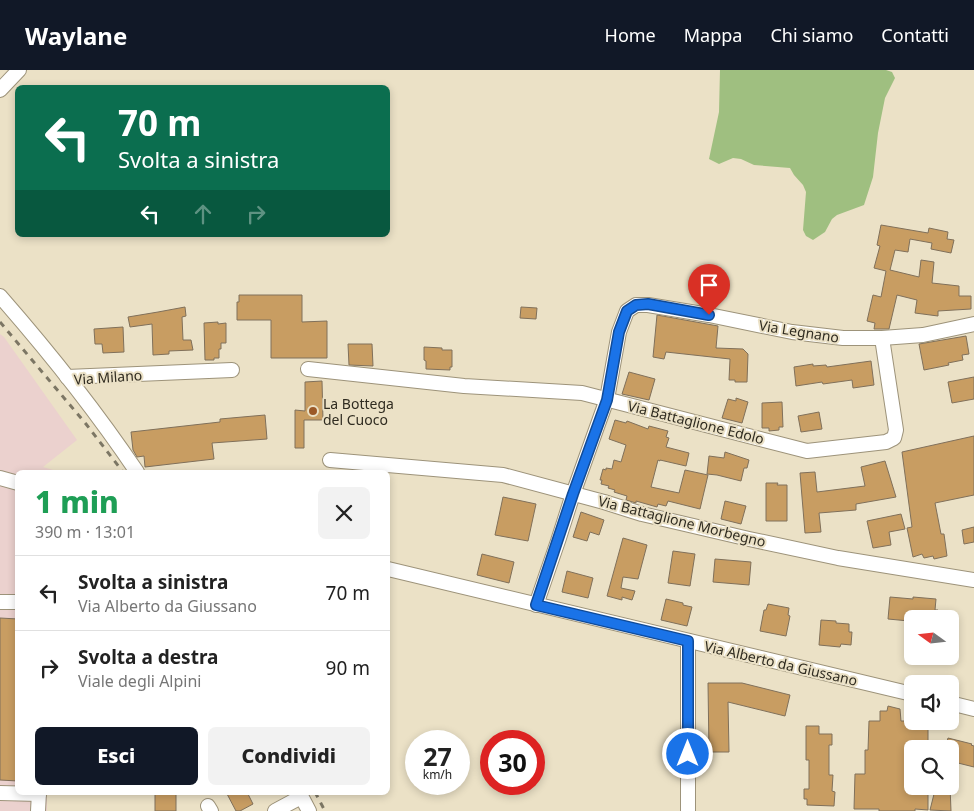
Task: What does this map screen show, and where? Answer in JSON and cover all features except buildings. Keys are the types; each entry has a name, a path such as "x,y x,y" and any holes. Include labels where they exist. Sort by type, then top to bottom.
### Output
{"street":[{"path":"0,90 19,70"},
{"path":"0,296 68,377"},
{"name":"Via Legnano","path":"607,400 619,332 627,311 636,305 648,304 792,332 843,338 923,335 974,324"},
{"name":"Via Battaglione Edolo","path":"308,369 464,386 582,393 807,451 886,442 894,438 896,430 882,338"},
{"name":"Via Milano","path":"68,377 232,370"},
{"name":"Via Milano","path":"68,377 136,470"},
{"path":"536,605 607,400"},
{"name":"Via Battaglione Morbegno","path":"330,460 503,475 642,514 767,543 838,558 974,580"},
{"path":"0,478 15,482"},
{"name":"Via Alberto da Giussano","path":"390,569 904,692"},
{"path":"0,602 15,602"},
{"path":"688,641 688,811"},
{"path":"959,705 974,709"},
{"path":"0,794 15,794"},
{"path":"38,811 39,795"},
{"path":"275,811 300,795 309,811"}],"shaded area":[{"path":"0,334 77,440 43,467 53,470 15,470 15,795 47,795 47,811 0,811"}],"green space":[{"path":"720,70 886,70 892,72 895,78 885,98 878,133 873,177 864,205 837,215 832,219 825,232 813,240 806,236 803,230 806,192 790,168 754,165 741,159 733,158 719,164 709,159 719,112"}],"railway":[{"path":"0,322 86,424 121,470"},
{"path":"317,795 325,811"}],"place":[{"name":"La Bottega del Cuoco","path":"313,411"}],"route":[{"path":"688,754 688,641 536,605 607,400 619,332 627,311 636,305 648,304 709,315"}]}
